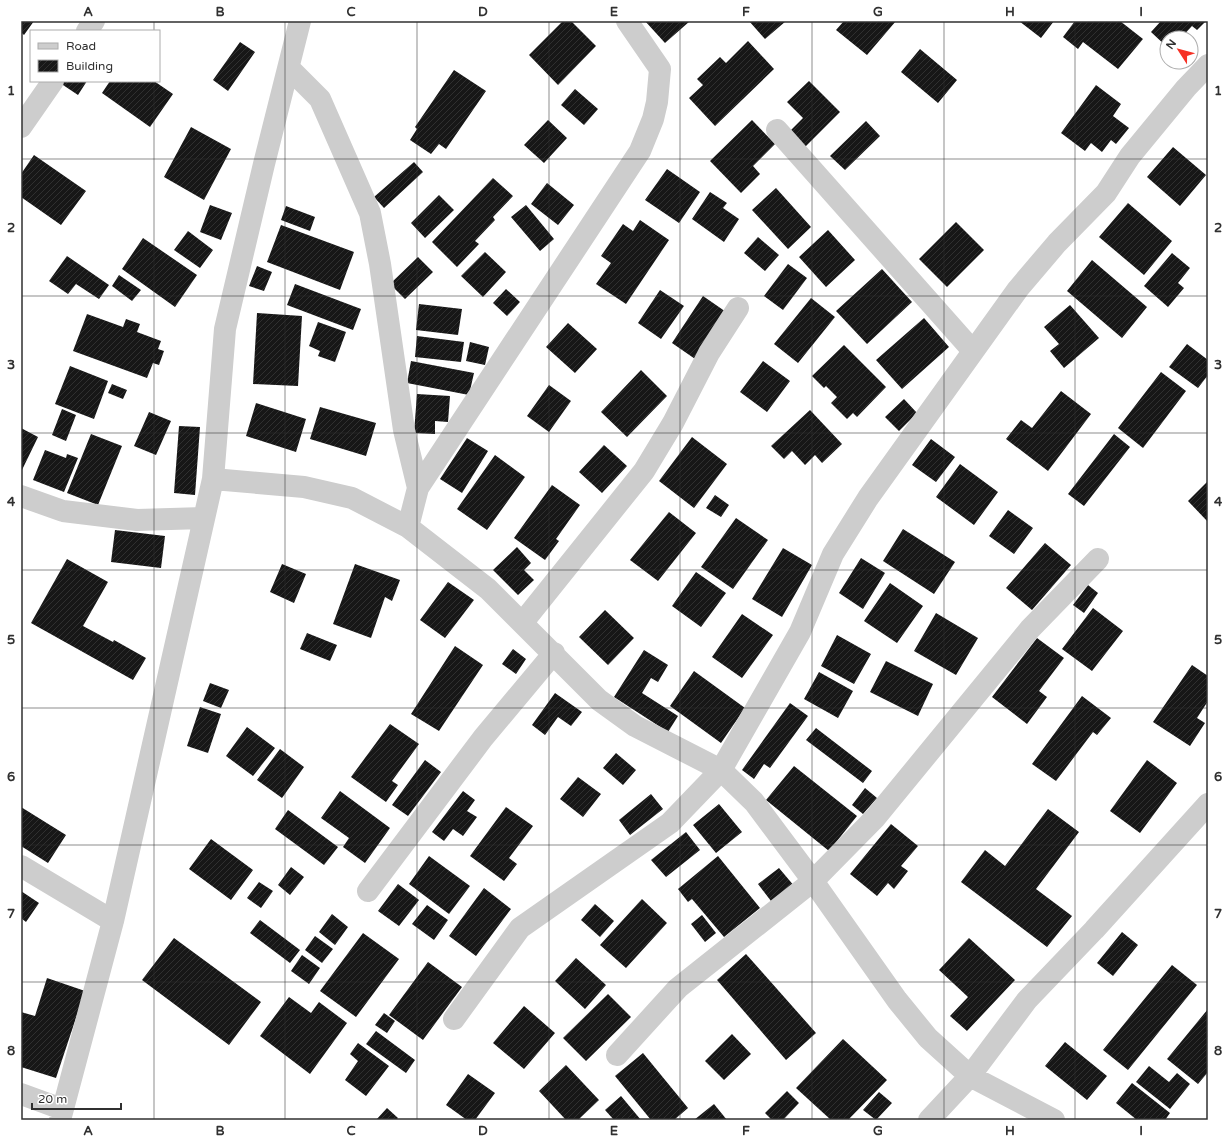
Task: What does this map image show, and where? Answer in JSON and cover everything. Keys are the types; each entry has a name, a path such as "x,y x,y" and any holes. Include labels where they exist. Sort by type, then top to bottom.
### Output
{"street":[{"path":"88,30 94,21"},
{"path":"21,1094 61,1114 113,921 213,478 225,328 300,21"},
{"path":"408,528 418,488 640,151 653,119 657,102 660,69 627,21"},
{"path":"454,1019 520,928 670,823 721,770 800,632 833,554 868,498 1018,289 1057,243 1106,193 1130,156 1186,88 1208,64"},
{"path":"289,68 320,98 370,213 380,264 404,430 418,488"},
{"path":"21,127 52,82"},
{"path":"777,130 973,351"},
{"path":"523,622 644,471 672,423 709,353 738,308"},
{"path":"213,478 304,487 352,498 408,528 488,588 599,700 636,726 721,770 754,802 813,881 897,1000 923,1033 970,1076 1054,1120"},
{"path":"21,496 63,511 137,520 204,518"},
{"path":"617,1055 678,988 813,881 875,818 1030,629 1098,559"},
{"path":"368,891 483,738 554,654"},
{"path":"929,1120 970,1076 1026,1000 1094,930 1208,804"},
{"path":"21,866 113,921"}],"building":[{"path":"21,21 34,21 24,35 21,32"},
{"path":"563,21 571,21 596,46 558,85 529,55"},
{"path":"645,21 690,21 665,43"},
{"path":"749,21 786,21 765,39"},
{"path":"844,21 896,21 867,55 836,30"},
{"path":"1019,21 1054,21 1041,38"},
{"path":"1075,21 1120,21 1143,39 1118,69 1083,42 1078,49 1063,37"},
{"path":"1161,21 1206,21 1197,30 1192,26 1188,30 1159,30 1159,40 1151,32"},
{"path":"748,41 774,69 715,126 689,98 703,85 697,79 720,57 726,63"},
{"path":"240,42 255,52 228,91 213,80"},
{"path":"920,49 957,80 938,103 901,72"},
{"path":"454,70 486,91 446,149 439,144 431,154 410,140 417,129 415,127"},
{"path":"809,81 840,112 805,147 790,131 803,118 787,102"},
{"path":"60,82 86,82 78,95"},
{"path":"109,82 155,82 173,94 150,127 102,93"},
{"path":"1096,85 1121,104 1113,116 1129,128 1116,144 1111,140 1102,152 1091,143 1085,151 1061,133"},
{"path":"575,89 598,109 584,125 561,105"},
{"path":"548,120 567,138 544,163 524,145"},
{"path":"752,120 775,144 753,166 760,174 741,193 710,161"},
{"path":"866,121 880,136 845,170 830,156"},
{"path":"191,127 231,149 204,200 164,177"},
{"path":"1173,147 1206,175 1180,206 1147,177"},
{"path":"34,155 86,191 61,225 21,197 21,174"},
{"path":"414,162 423,172 384,208 374,197"},
{"path":"667,169 700,192 679,223 645,200"},
{"path":"493,178 513,196 493,217 495,220 475,241 479,244 457,267 432,242"},
{"path":"547,183 574,205 558,225 531,204"},
{"path":"776,188 811,227 788,249 752,210"},
{"path":"710,192 727,203 723,208 739,219 724,242 692,219"},
{"path":"439,195 454,210 425,238 411,223"},
{"path":"1128,203 1172,241 1144,275 1099,237"},
{"path":"210,205 232,213 221,240 200,232"},
{"path":"526,205 554,239 540,251 511,217"},
{"path":"286,206 315,217 310,231 281,220"},
{"path":"640,220 669,240 626,304 596,284 611,263 601,256 623,224 633,231"},
{"path":"956,222 984,250 947,287 919,259"},
{"path":"281,225 354,252 340,290 267,262"},
{"path":"828,230 855,260 826,287 799,257"},
{"path":"188,231 213,250 200,268 174,250"},
{"path":"758,237 779,255 765,271 744,253"},
{"path":"143,238 197,275 175,307 122,269"},
{"path":"485,252 506,272 483,297 461,276"},
{"path":"1172,253 1190,268 1178,283 1184,288 1168,307 1144,286"},
{"path":"67,256 109,285 99,299 76,284 68,294 49,281"},
{"path":"418,257 433,272 405,299 390,284"},
{"path":"1092,260 1147,307 1122,338 1067,291"},
{"path":"788,264 807,278 783,310 764,296"},
{"path":"257,266 272,272 264,291 249,286"},
{"path":"882,269 912,302 867,344 836,311"},
{"path":"119,275 141,290 132,301 112,286"},
{"path":"295,284 361,309 353,330 287,305"},
{"path":"506,289 520,302 507,316 493,303"},
{"path":"660,290 684,306 661,339 638,323"},
{"path":"703,296 729,314 698,361 672,343"},
{"path":"811,298 835,317 798,363 774,344"},
{"path":"419,304 462,309 458,335 416,330"},
{"path":"1070,305 1099,338 1064,368 1050,351 1059,344 1044,327"},
{"path":"257,313 302,316 298,386 253,384"},
{"path":"87,314 123,327 126,319 140,324 137,332 161,341 158,349 164,351 159,365 153,363 147,378 73,351"},
{"path":"924,318 949,347 902,389 876,360"},
{"path":"318,322 346,332 335,362 318,356 320,351 309,346"},
{"path":"568,323 597,349 575,373 546,347"},
{"path":"417,336 464,342 461,362 415,357"},
{"path":"470,342 489,347 485,365 466,361"},
{"path":"1187,344 1208,360 1208,375 1198,388 1169,367"},
{"path":"844,345 886,387 857,417 853,413 847,419 831,403 837,397 826,386 824,388 812,376"},
{"path":"411,361 474,373 469,395 407,383"},
{"path":"763,361 790,381 767,412 740,392"},
{"path":"70,366 108,381 94,419 55,404"},
{"path":"641,370 667,396 627,437 601,412"},
{"path":"1161,372 1186,391 1143,448 1118,428"},
{"path":"112,384 127,390 123,399 108,393"},
{"path":"549,385 571,401 549,432 527,416"},
{"path":"1061,391 1091,414 1048,471 1006,439 1021,420 1032,428"},
{"path":"417,394 450,396 448,422 435,421 435,434 414,433"},
{"path":"904,399 917,413 899,431 885,417"},
{"path":"256,403 306,419 296,452 246,436"},
{"path":"320,407 376,423 366,456 310,439"},
{"path":"62,409 76,415 66,441 52,435"},
{"path":"810,410 842,444 822,463 815,455 805,465 792,451 784,459 771,446"},
{"path":"149,412 171,421 156,455 134,446"},
{"path":"179,426 200,427 195,495 174,493"},
{"path":"21,428 38,437 21,472"},
{"path":"91,434 122,446 98,505 67,493"},
{"path":"1114,434 1130,447 1084,506 1068,494"},
{"path":"692,437 727,464 694,508 659,481"},
{"path":"467,438 488,451 462,493 440,479"},
{"path":"931,439 955,457 936,482 912,465"},
{"path":"604,445 627,466 602,493 579,472"},
{"path":"45,450 66,458 67,454 78,458 64,492 33,480"},
{"path":"495,455 525,477 487,530 457,509"},
{"path":"960,464 998,492 974,525 936,497"},
{"path":"1208,481 1208,522 1188,501"},
{"path":"552,485 580,505 556,539 559,541 545,560 514,538"},
{"path":"715,495 729,505 721,517 706,508"},
{"path":"1008,510 1033,528 1014,554 989,536"},
{"path":"669,512 696,533 658,581 630,560"},
{"path":"736,518 768,540 733,589 701,567"},
{"path":"903,529 955,562 934,594 883,561"},
{"path":"115,530 165,536 161,568 111,562"},
{"path":"1045,543 1071,565 1032,610 1006,588"},
{"path":"517,547 531,563 524,570 534,580 518,595 493,570"},
{"path":"783,548 812,565 782,617 752,599"},
{"path":"861,558 885,573 863,609 839,593"},
{"path":"67,559 108,582 83,626 113,642 114,640 146,658 133,680 31,623"},
{"path":"282,564 306,574 294,603 270,592"},
{"path":"355,564 400,580 392,601 385,597 371,638 333,624"},
{"path":"696,572 726,593 701,627 672,606"},
{"path":"448,582 474,600 445,638 420,620"},
{"path":"890,583 923,606 897,643 864,621"},
{"path":"1088,585 1098,593 1084,613 1073,605"},
{"path":"1093,608 1123,631 1092,671 1062,649"},
{"path":"605,610 634,638 608,665 579,637"},
{"path":"936,613 978,638 956,675 914,651"},
{"path":"742,614 773,635 742,678 712,657"},
{"path":"307,633 337,645 330,661 300,649"},
{"path":"837,635 871,654 854,684 821,666"},
{"path":"1037,638 1064,658 1039,691 1047,697 1027,724 992,697"},
{"path":"455,646 483,665 439,731 411,714"},
{"path":"513,649 526,659 516,674 502,664"},
{"path":"644,650 668,665 658,682 651,678 642,693 678,716 668,732 614,697"},
{"path":"886,661 933,684 918,716 870,692"},
{"path":"1192,665 1208,676 1208,701 1197,718 1205,723 1190,746 1153,722"},
{"path":"694,671 745,708 721,743 670,706"},
{"path":"819,672 853,691 838,718 804,699"},
{"path":"210,683 229,690 221,708 203,701"},
{"path":"555,693 582,712 571,726 558,717 545,735 532,725"},
{"path":"1082,696 1111,718 1097,735 1093,732 1056,781 1032,764"},
{"path":"790,703 808,716 770,768 764,764 754,779 742,770"},
{"path":"200,707 221,714 208,753 187,746"},
{"path":"390,724 419,744 392,781 398,785 386,802 351,777"},
{"path":"247,727 275,748 253,776 226,756"},
{"path":"816,728 872,771 863,783 806,740"},
{"path":"280,749 304,767 282,798 257,780"},
{"path":"616,753 636,770 623,785 603,768"},
{"path":"425,760 441,772 408,816 392,805"},
{"path":"1147,760 1177,783 1140,833 1110,811"},
{"path":"794,766 857,816 829,851 766,800"},
{"path":"578,777 601,794 583,817 560,799"},
{"path":"865,788 877,798 863,814 852,805"},
{"path":"340,791 390,828 365,863 343,847 349,838 321,818"},
{"path":"463,791 475,800 467,811 477,817 463,836 453,829 444,841 432,832"},
{"path":"651,794 663,809 630,835 619,820"},
{"path":"719,804 742,832 716,853 693,825"},
{"path":"21,807 66,835 48,863 21,846"},
{"path":"506,807 533,826 509,858 517,864 504,881 470,856"},
{"path":"1048,809 1079,832 1036,889 1072,916 1047,947 961,882 985,850 1005,866"},
{"path":"288,810 338,847 324,865 275,829"},
{"path":"891,824 918,846 901,866 908,871 894,889 888,883 877,896 850,874"},
{"path":"686,832 700,850 666,877 651,860"},
{"path":"211,839 253,870 231,900 189,869"},
{"path":"429,856 470,886 449,914 409,884"},
{"path":"718,856 760,908 724,937 692,899 688,902 678,889"},
{"path":"291,867 304,877 290,895 278,885"},
{"path":"779,868 795,887 774,905 758,884"},
{"path":"259,882 273,891 261,908 247,898"},
{"path":"398,884 419,900 399,926 378,911"},
{"path":"484,888 511,909 476,956 449,936"},
{"path":"21,891 39,903 26,922 21,918"},
{"path":"642,899 667,923 626,968 600,945"},
{"path":"595,904 614,921 600,937 581,920"},
{"path":"427,905 448,920 434,940 412,924"},
{"path":"332,914 348,927 335,945 319,932"},
{"path":"702,915 716,933 705,942 691,924"},
{"path":"260,920 300,950 290,963 250,933"},
{"path":"1122,932 1138,945 1113,976 1097,963"},
{"path":"363,933 399,959 356,1017 320,991"},
{"path":"315,936 333,949 322,963 305,950"},
{"path":"174,938 261,1002 229,1045 142,980"},
{"path":"969,938 1015,980 967,1031 950,1016 968,997 939,970"},
{"path":"746,954 816,1033 786,1060 717,980"},
{"path":"302,955 320,968 309,984 291,971"},
{"path":"576,958 606,985 585,1009 555,981"},
{"path":"428,962 462,987 423,1040 389,1015"},
{"path":"1172,965 1197,985 1128,1070 1103,1050"},
{"path":"47,978 85,991 56,1078 21,1067 21,1012 35,1016"},
{"path":"608,994 631,1017 586,1061 563,1038"},
{"path":"289,997 311,1013 319,1002 347,1023 310,1074 260,1036"},
{"path":"524,1006 555,1033 524,1069 493,1043"},
{"path":"1208,1009 1208,1072 1198,1084 1167,1059"},
{"path":"384,1013 395,1021 387,1033 375,1025"},
{"path":"376,1031 415,1060 406,1073 366,1044"},
{"path":"732,1034 751,1054 724,1080 705,1061"},
{"path":"843,1039 887,1080 848,1120 831,1120 796,1088"},
{"path":"1065,1042 1107,1076 1087,1100 1045,1066"},
{"path":"358,1043 389,1066 366,1096 345,1080 358,1061 350,1054"},
{"path":"643,1053 688,1108 674,1120 651,1120 615,1076"},
{"path":"566,1065 599,1100 578,1120 566,1120 539,1091"},
{"path":"1149,1066 1169,1082 1177,1073 1190,1084 1170,1109 1136,1082"},
{"path":"468,1074 495,1093 475,1120 467,1120 446,1105"},
{"path":"1132,1083 1170,1113 1165,1120 1137,1120 1116,1103"},
{"path":"787,1091 799,1103 783,1120 772,1120 765,1113"},
{"path":"879,1092 892,1103 876,1120 863,1110"},
{"path":"621,1096 641,1120 614,1120 605,1110"},
{"path":"714,1104 727,1120 694,1120"},
{"path":"387,1108 398,1118 396,1120 376,1120"}]}
